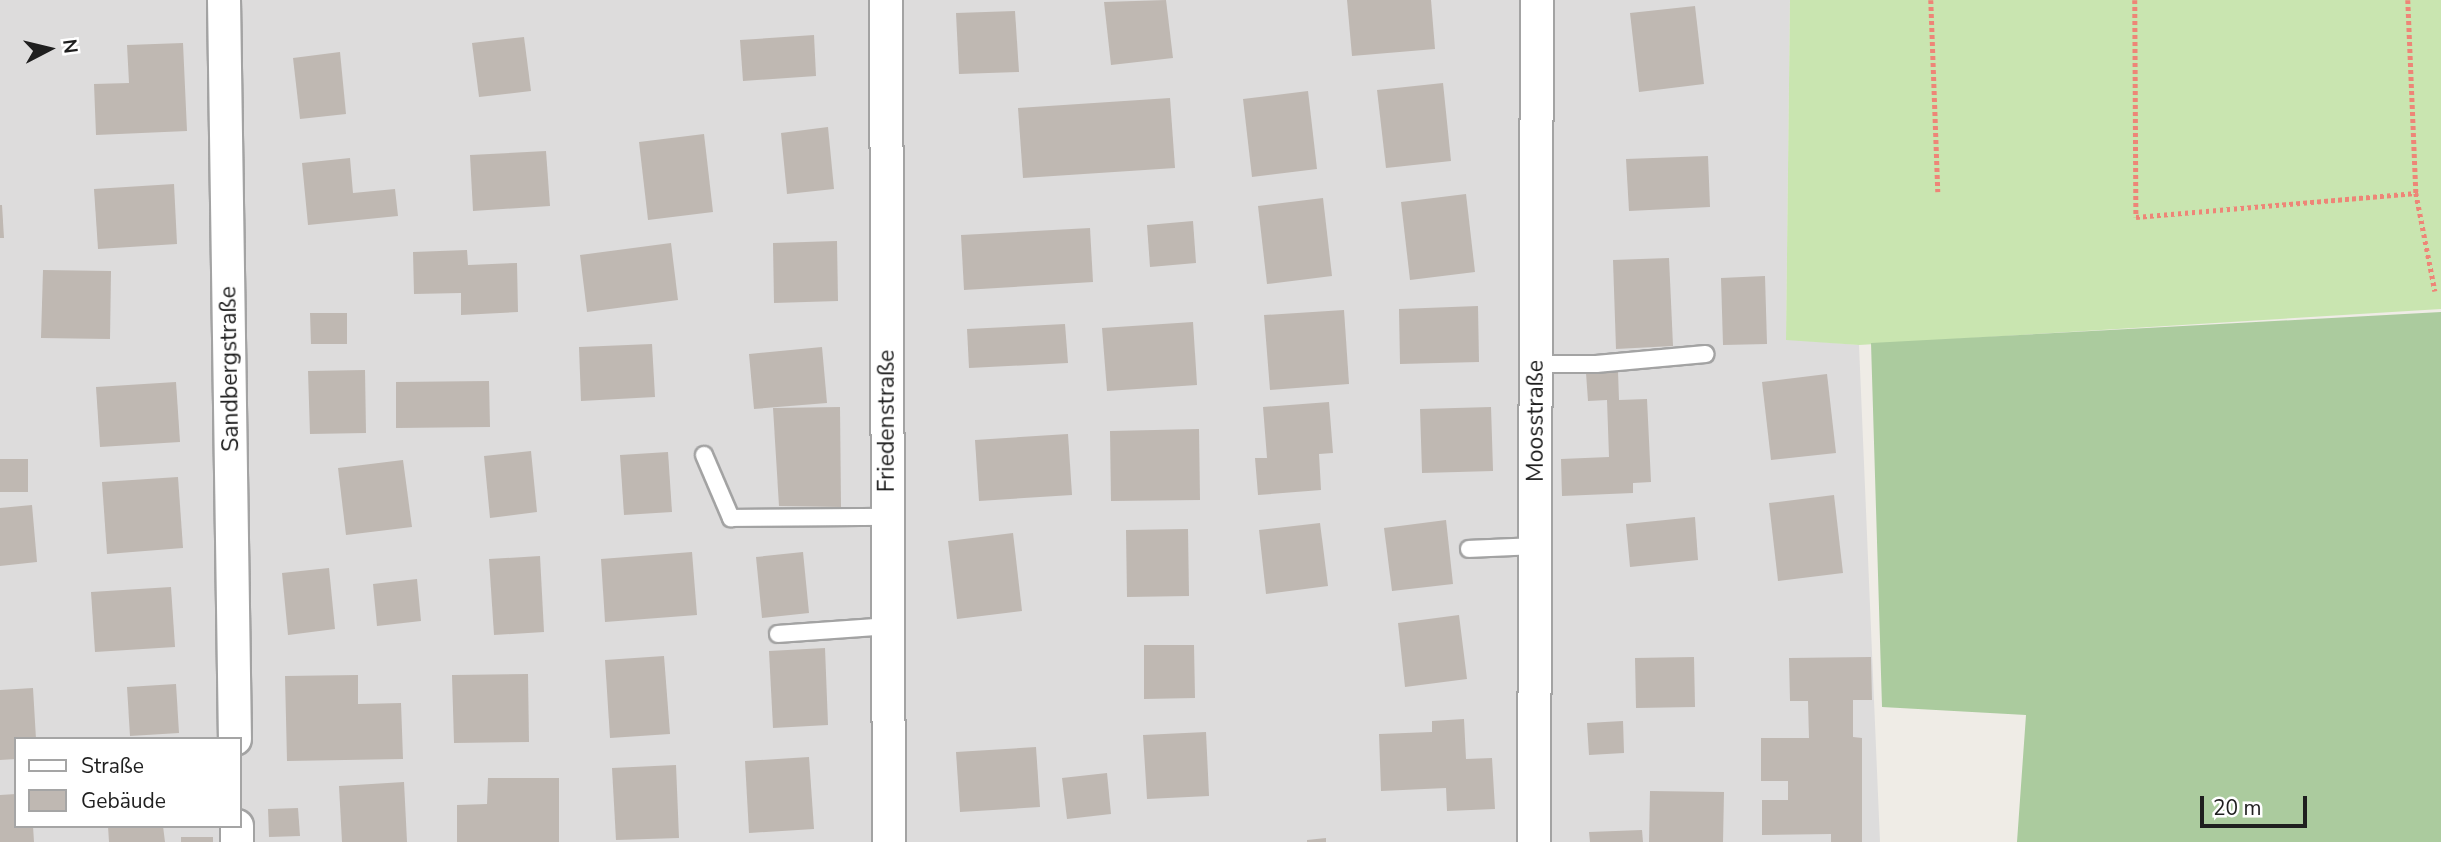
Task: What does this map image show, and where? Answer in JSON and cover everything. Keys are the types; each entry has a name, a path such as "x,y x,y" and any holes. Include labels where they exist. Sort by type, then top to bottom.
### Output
{"street":[{"name":"Sandbergstraße","path":"224,0 235,737"},
{"name":"Friedenstraße","path":"886,0 889,842"},
{"name":"Moosstraße","path":"1534,842 1537,0"}],"lane":[{"path":"1536,364 1596,364 1706,354"},
{"path":"704,455 731,518 888,517"},
{"path":"1469,549 1535,546"},
{"path":"778,634 888,626"}],"path":[{"path":"1931,0 1938,192"},
{"path":"2135,0 2136,218 2416,194"},
{"path":"2408,0 2416,194 2435,291"}],"shaded area":[{"path":"0,0 1790,0 1786,339 1859,345 1880,842 0,842"}],"green space":[{"path":"1790,0 2441,0 2441,309 1859,345 1786,340"},
{"path":"2441,312 2441,842 2017,842 2026,715 1882,707 1871,343"}],"building":[{"path":"1166,0 1173,58 1111,65 1104,2"},
{"path":"1347,0 1431,0 1435,49 1352,56"},
{"path":"1695,6 1704,84 1639,92 1630,13"},
{"path":"1015,11 1019,72 959,74 956,13"},
{"path":"814,35 816,76 743,81 740,40"},
{"path":"524,37 531,91 479,97 472,43"},
{"path":"183,43 187,131 96,135 94,84 129,83 127,45"},
{"path":"340,52 346,114 300,119 293,58"},
{"path":"1443,83 1451,161 1386,168 1377,90"},
{"path":"1308,91 1317,169 1252,177 1243,99"},
{"path":"1170,98 1175,168 1023,178 1018,108"},
{"path":"828,127 834,189 787,194 781,133"},
{"path":"704,134 713,212 648,220 639,142"},
{"path":"546,151 550,206 473,211 470,155"},
{"path":"1708,156 1710,207 1629,211 1626,159"},
{"path":"350,158 353,193 395,189 398,216 308,225 302,163"},
{"path":"174,184 177,244 98,249 94,189"},
{"path":"1466,194 1475,272 1410,280 1401,202"},
{"path":"1323,198 1332,276 1267,284 1258,206"},
{"path":"2,205 4,238 0,238"},
{"path":"1193,221 1196,263 1150,267 1147,225"},
{"path":"1090,228 1093,282 964,290 961,235"},
{"path":"837,241 838,301 774,303 773,243"},
{"path":"671,243 678,300 587,312 580,255"},
{"path":"467,250 468,265 517,263 518,312 461,315 461,293 414,294 413,252"},
{"path":"1669,258 1673,346 1616,349 1613,260"},
{"path":"43,270 111,271 110,339 41,338"},
{"path":"1765,276 1767,344 1723,345 1721,278"},
{"path":"1478,306 1479,362 1400,364 1399,309"},
{"path":"1344,310 1349,384 1270,390 1264,315"},
{"path":"310,313 347,313 347,344 311,344"},
{"path":"1193,322 1197,385 1107,391 1102,328"},
{"path":"1065,324 1068,363 969,368 967,329"},
{"path":"652,344 655,397 581,401 579,347"},
{"path":"822,347 827,403 754,409 749,354"},
{"path":"365,370 366,433 310,434 308,371"},
{"path":"1618,371 1619,400 1647,399 1651,482 1633,483 1633,493 1562,496 1561,459 1609,457 1607,400 1588,401 1586,373"},
{"path":"1827,374 1836,453 1771,460 1762,382"},
{"path":"489,381 490,427 396,428 396,382"},
{"path":"176,382 180,442 100,447 96,387"},
{"path":"1329,402 1333,453 1319,454 1321,490 1258,495 1255,458 1267,458 1263,407"},
{"path":"840,407 841,507 779,506 773,408"},
{"path":"1491,407 1493,471 1422,473 1420,409"},
{"path":"1199,429 1200,500 1111,501 1110,431"},
{"path":"1068,434 1072,495 979,501 975,440"},
{"path":"531,451 537,512 490,518 484,456"},
{"path":"668,452 672,512 624,515 620,455"},
{"path":"0,459 28,459 28,492 0,492"},
{"path":"403,460 412,527 346,535 338,468"},
{"path":"178,477 183,548 107,554 102,482"},
{"path":"1834,495 1843,573 1778,581 1769,503"},
{"path":"32,505 37,562 0,566 0,508"},
{"path":"1695,517 1698,560 1630,567 1626,524"},
{"path":"1446,520 1453,584 1392,591 1384,528"},
{"path":"1320,523 1328,586 1266,594 1259,530"},
{"path":"1188,529 1189,596 1127,597 1126,530"},
{"path":"1013,533 1022,611 957,619 948,541"},
{"path":"692,552 697,615 605,622 601,559"},
{"path":"803,552 809,613 762,618 756,557"},
{"path":"540,556 544,632 494,635 489,559"},
{"path":"329,568 335,629 288,635 282,573"},
{"path":"417,579 421,621 377,626 373,584"},
{"path":"171,587 175,647 95,652 91,592"},
{"path":"1459,615 1467,679 1405,687 1398,623"},
{"path":"1144,645 1194,645 1195,698 1144,699"},
{"path":"825,648 828,725 773,728 769,651"},
{"path":"664,656 670,734 610,738 605,660"},
{"path":"1694,657 1695,707 1636,708 1635,658"},
{"path":"1871,657 1872,700 1853,700 1853,737 1862,738 1862,842 1831,842 1831,834 1762,835 1762,800 1788,800 1788,781 1761,781 1761,738 1809,738 1808,701 1790,701 1789,658"},
{"path":"528,674 529,742 454,743 452,675"},
{"path":"358,675 358,704 401,703 403,759 287,761 285,676"},
{"path":"176,684 179,733 130,736 127,687"},
{"path":"33,688 36,737 14,737 14,759 0,760 0,690"},
{"path":"1464,719 1466,759 1492,758 1495,809 1447,811 1446,788 1381,791 1379,734 1432,732 1432,721"},
{"path":"1623,721 1624,753 1589,755 1587,723"},
{"path":"1206,732 1209,796 1147,799 1143,735"},
{"path":"1036,747 1040,807 960,812 956,752"},
{"path":"809,757 814,829 749,833 745,761"},
{"path":"676,765 679,838 616,840 612,768"},
{"path":"1107,773 1111,814 1067,819 1062,778"},
{"path":"488,778 559,778 559,842 457,842 457,805 487,804"},
{"path":"404,782 407,842 342,842 339,786"},
{"path":"1650,791 1724,792 1723,842 1649,842"},
{"path":"14,794 14,828 33,828 34,842 0,842 0,795"},
{"path":"298,808 300,836 269,837 268,809"},
{"path":"108,828 163,828 165,842 109,842"},
{"path":"1642,830 1643,842 1590,842 1589,832"},
{"path":"181,837 213,837 213,842 181,842"},
{"path":"1326,838 1326,842 1307,842 1307,840"}]}
